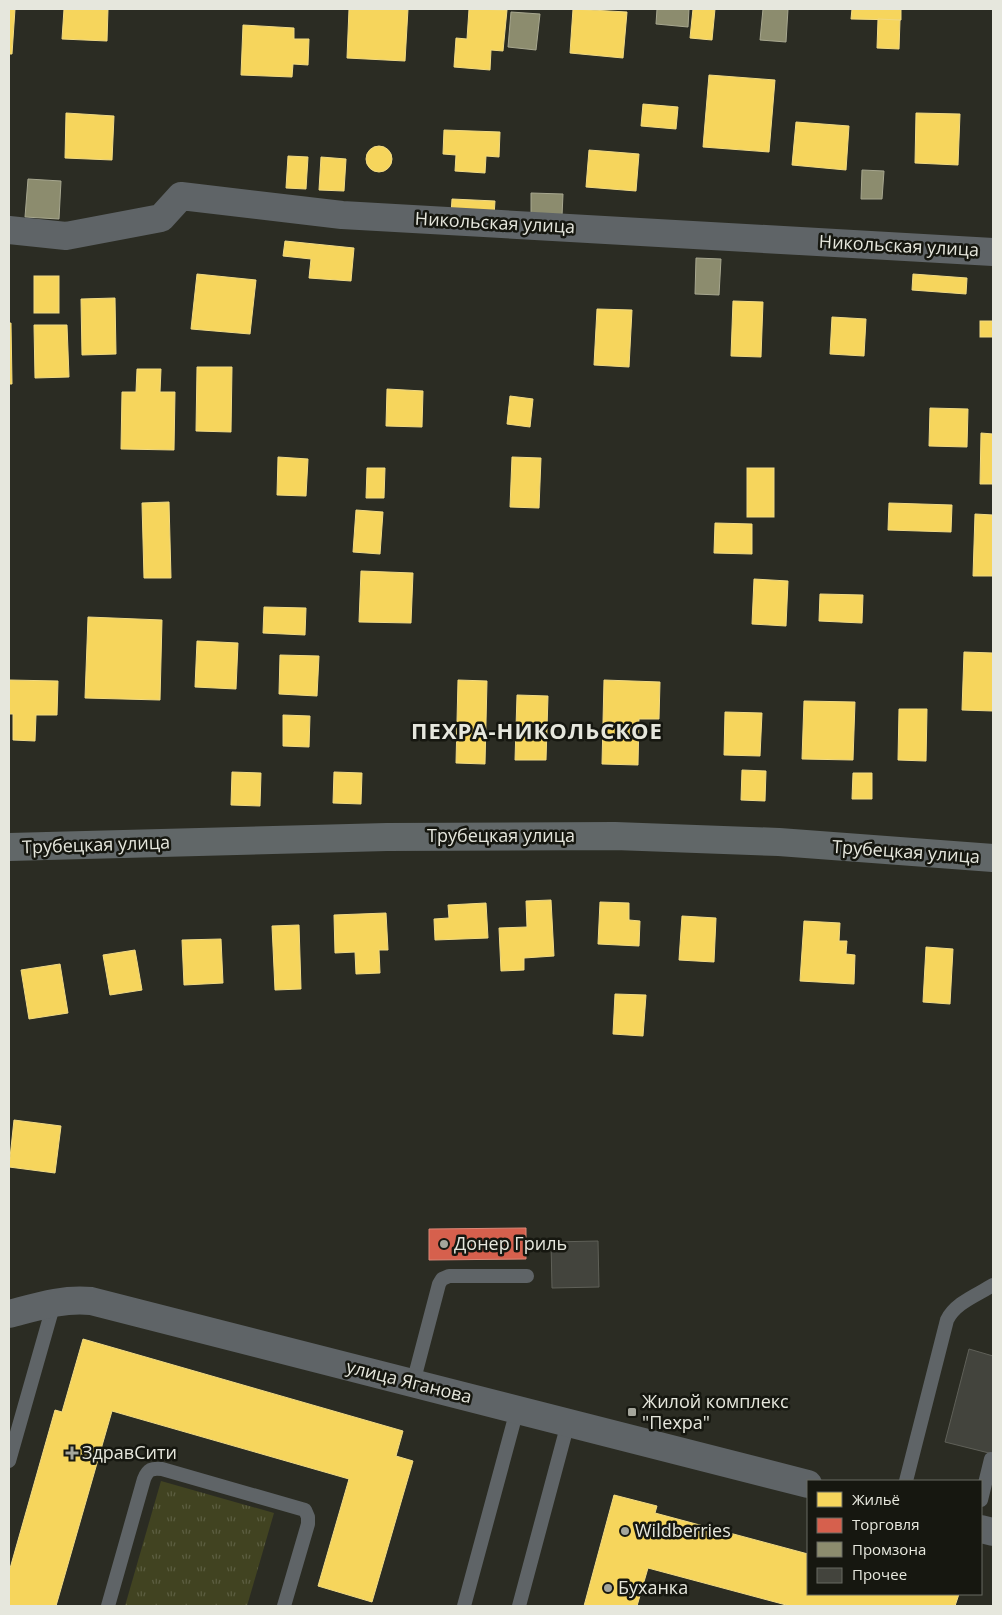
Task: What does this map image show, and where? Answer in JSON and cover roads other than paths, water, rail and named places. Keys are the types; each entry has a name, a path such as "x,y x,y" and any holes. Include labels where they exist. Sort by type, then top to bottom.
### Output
{"main road":[{"name":"Трубецкая улица","path":"9,847 387,837 615,836 780,842 993,858"}],"street":[{"name":"Никольская улица","path":"9,230 66,236 160,218 181,196 342,214 993,252"},
{"name":"улица Яганова","path":"9,1314 76,1299 91,1301 807,1484"}],"lane":[{"path":"413,1383 438,1284 442,1279 450,1276 528,1276"},
{"path":"906,1480 947,1320 951,1312 959,1305 993,1285"},
{"path":"9,1461 54,1303"},
{"path":"464,1606 516,1410"},
{"path":"518,1606 568,1423"},
{"path":"982,1496 991,1459"},
{"path":"108,1606 144,1479 147,1472 153,1468 305,1510 308,1524 284,1606"}],"place":[{"name":"Донер Гриль","path":"444,1244"},
{"name":"Жилой комплекс \"Пехра\"","path":"632,1412"},
{"name":"ЗдравСити","path":"72,1453"},
{"name":"Wildberries","path":"625,1531"},
{"name":"Буханка","path":"608,1588"}],"district":[{"name":"ПЕХРА-НИКОЛЬСКОЕ","path":"537,731"}]}
